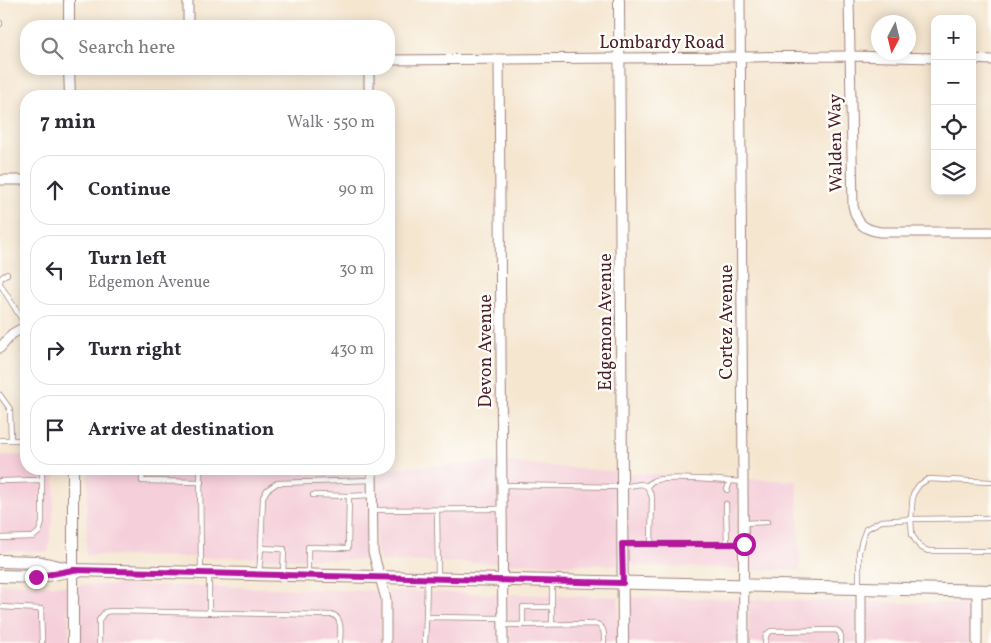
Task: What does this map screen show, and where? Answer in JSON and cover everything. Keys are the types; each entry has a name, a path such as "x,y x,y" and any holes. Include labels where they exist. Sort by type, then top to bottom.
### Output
{"main road":[{"path":"0,561 37,562 73,570 991,591"},
{"path":"0,576 36,577 73,570"}],"street":[{"path":"69,0 69,20"},
{"path":"188,0 188,20"},
{"name":"Edgemon Avenue","path":"619,0 623,643"},
{"name":"Cortez Avenue","path":"740,0 744,643"},
{"name":"Walden Way","path":"849,0 853,206 856,218 862,226 869,230 880,232 991,232"},
{"name":"Lombardy Road","path":"395,60 850,56 931,58"},
{"name":"Devon Avenue","path":"499,59 503,643"},
{"path":"976,59 991,60"},
{"path":"69,75 70,90"},
{"path":"369,75 369,90"},
{"path":"0,180 20,180"},
{"path":"0,348 12,334 20,329"},
{"path":"73,475 73,643"},
{"path":"372,475 373,552 386,599 386,643"},
{"path":"860,588 861,643"},
{"path":"977,590 977,643"}],"lane":[{"path":"7,274 0,279 0,284 20,316"},
{"path":"0,395 10,408 11,440"},
{"path":"0,440 20,440"},
{"path":"0,538 33,538 39,532 42,523 41,475"},
{"path":"142,475 142,481 200,482"},
{"path":"200,475 209,613"},
{"path":"647,486 654,480 665,479 743,482"},
{"path":"991,482 928,479 919,485 913,494 911,519 912,535 920,547 928,551 991,550"},
{"path":"0,481 41,480"},
{"path":"259,574 263,497 267,490 277,483 372,480"},
{"path":"726,490 730,481"},
{"path":"502,485 622,487 641,484 647,486 652,497 651,544"},
{"path":"313,495 372,495"},
{"path":"308,576 308,547 348,548 349,496"},
{"path":"726,504 727,544"},
{"path":"372,510 502,509"},
{"path":"425,643 437,510"},
{"path":"860,588 859,552 866,529 881,520 991,518"},
{"path":"743,522 767,522"},
{"path":"622,544 744,544"},
{"path":"261,548 284,549 283,575"},
{"path":"552,581 552,624"},
{"path":"522,625 523,607 552,607"},
{"path":"0,608 41,609 42,643"},
{"path":"99,643 99,620 104,612 112,611 334,615 340,623 340,643"},
{"path":"426,618 503,622 522,625 597,624 604,631 604,643"},
{"path":"765,643 766,635 771,631 836,630 841,636 841,643"}],"shaded area":[{"path":"0,455 20,455 20,475 55,475 54,506 48,552 0,551"},
{"path":"497,462 498,563 380,561 377,551 377,475 395,475 395,468"},
{"path":"507,462 617,472 618,565 507,563"},
{"path":"627,473 738,478 739,569 627,565"},
{"path":"88,475 367,475 368,552 370,560 86,555"},
{"path":"748,479 797,481 800,570 748,570"},
{"path":"0,583 68,586 69,643 0,643"},
{"path":"78,585 379,591 381,600 381,643 78,643"},
{"path":"388,591 498,594 499,643 391,643 390,599"},
{"path":"508,594 618,597 619,643 508,643"},
{"path":"628,597 739,599 739,643 628,643"},
{"path":"749,599 856,602 856,643 749,643"},
{"path":"866,602 971,604 969,643 866,643"}],"route":[{"path":"36,577 73,570 623,583 622,544 744,544"}]}
